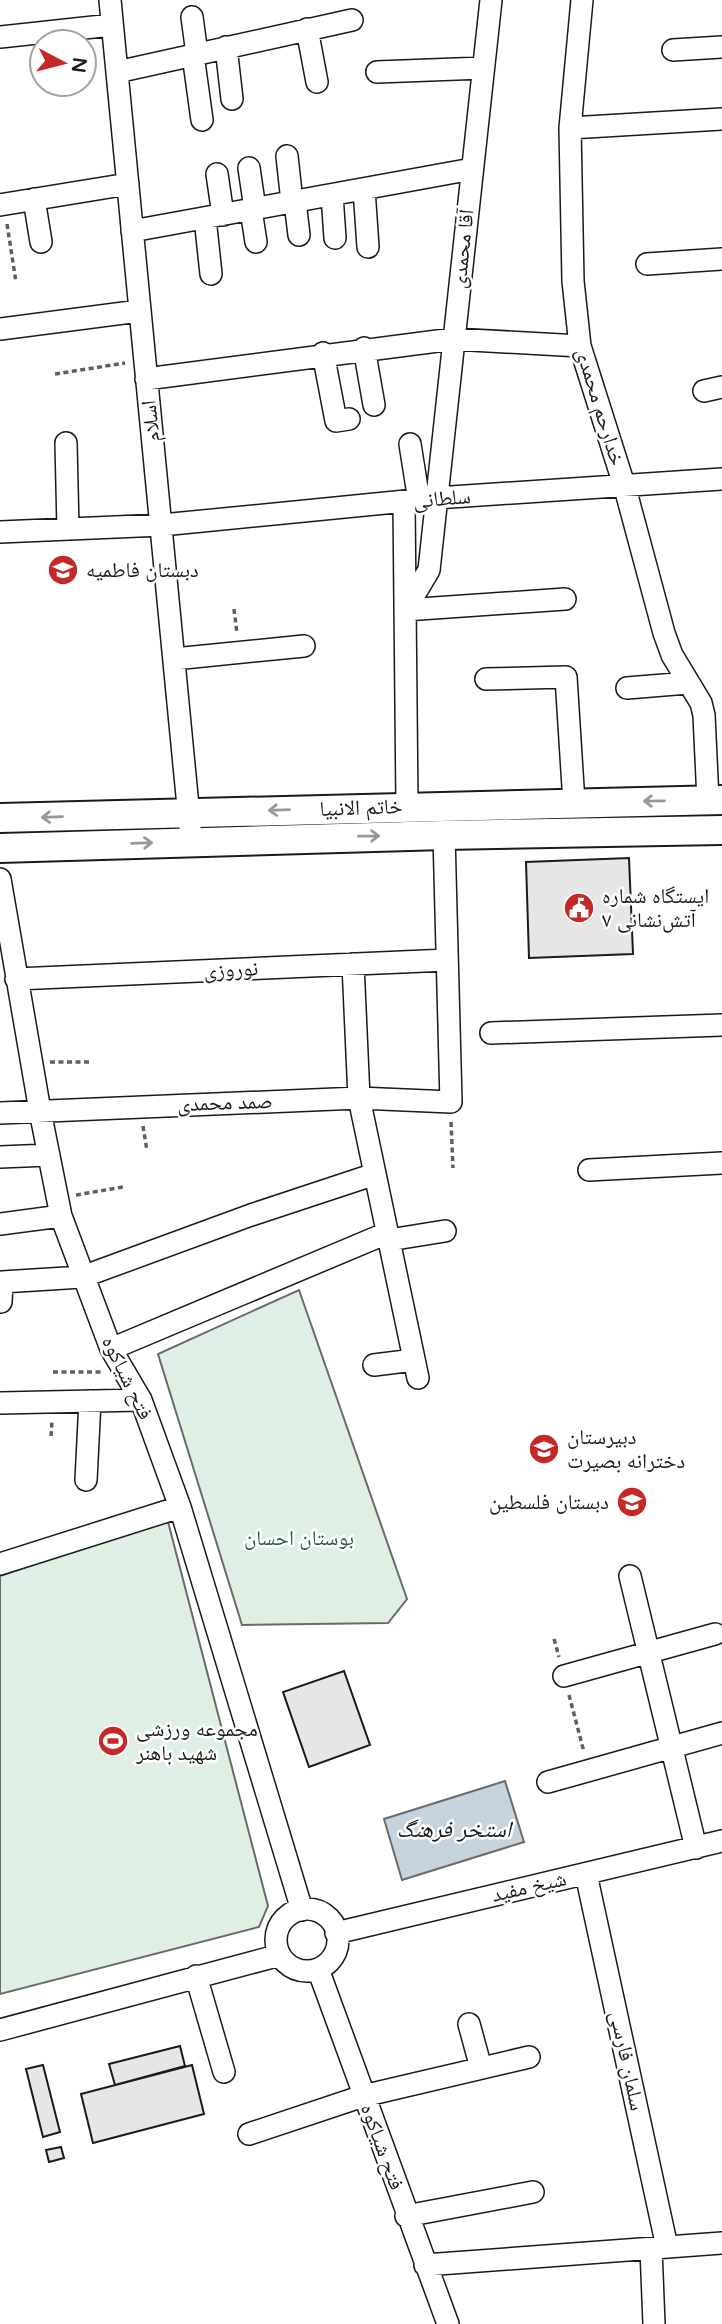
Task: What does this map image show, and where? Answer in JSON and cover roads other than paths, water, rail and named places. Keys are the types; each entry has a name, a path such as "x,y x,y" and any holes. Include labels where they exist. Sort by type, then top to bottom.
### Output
{"main road":[{"name":"خاتم الانبیا","path":"0,818 715,800"},
{"name":"خاتم الانبیا","path":"0,848 191,841 722,830"}],"street":[{"name":"اسلام","path":"110,0 191,841"},
{"name":"آقا محمدی","path":"419,500 453,339 491,0"},
{"name":"خدارحم محمدی","path":"582,0 570,128 573,281 580,346 625,488 664,633 704,715 715,800"},
{"path":"192,18 202,120"},
{"path":"117,72 352,20"},
{"path":"0,37 112,25"},
{"path":"307,29 317,82"},
{"path":"226,47 232,99"},
{"path":"673,50 722,47"},
{"path":"377,72 483,68"},
{"path":"570,128 722,119"},
{"path":"286,156 299,234"},
{"path":"249,168 256,242"},
{"path":"132,231 472,169"},
{"path":"211,274 217,174"},
{"path":"2,204 128,184"},
{"path":"364,189 368,247"},
{"path":"332,195 335,238"},
{"path":"34,199 41,242"},
{"path":"647,264 722,259"},
{"path":"0,329 139,311"},
{"path":"145,369 453,339 580,346"},
{"path":"364,348 374,405"},
{"path":"323,353 336,421 349,419"},
{"path":"66,443 68,529"},
{"path":"405,610 429,570 410,444"},
{"name":"سلطانی","path":"0,532 162,525 419,500 625,488 722,479"},
{"path":"407,806 405,610 419,500"},
{"path":"405,610 565,598"},
{"path":"174,659 304,646"},
{"path":"486,679 566,677 573,803"},
{"path":"627,688 688,683"},
{"path":"444,835 447,960"},
{"name":"فتح شیاکوه","path":"0,879 31,1063 60,1207 82,1277 111,1349 141,1399 180,1507 302,1910"},
{"name":"نوروزی","path":"16,979 447,960"},
{"name":"صمد محمدی","path":"0,1112 359,1098 451,1102 447,960"},
{"path":"352,964 359,1098 416,1369 374,1365"},
{"path":"491,1033 722,1025"},
{"path":"0,1157 48,1155"},
{"path":"589,1170 722,1163"},
{"path":"1,1302 2,1282 82,1277 251,1215 375,1174"},
{"path":"0,1224 60,1207"},
{"path":"111,1349 388,1237 445,1231"},
{"path":"0,1403 141,1399"},
{"path":"86,1480 90,1401"},
{"path":"0,1564 180,1507"},
{"path":"629,1576 696,1848"},
{"path":"564,1676 715,1634"},
{"path":"548,1782 722,1733"},
{"name":"شیخ مفید","path":"336,1933 722,1841"},
{"name":"سلمان فارسی","path":"586,1874 659,2248 654,2324"},
{"path":"302,1910 324,1915 336,1933 332,1959 318,1969 300,1971 292,1968 276,1946 279,1927 292,1913 302,1910"},
{"path":"0,2031 280,1955"},
{"name":"فتح شیاکوه","path":"318,1969 406,2216 448,2324"},
{"path":"196,1976 224,2072"},
{"path":"469,2024 481,2068"},
{"path":"249,2134 363,2096 529,2057"},
{"path":"406,2216 533,2192"},
{"path":"425,2265 722,2243"}],"water":[{"name":"استخر فرهنگ","path":"505,1781 524,1842 402,1880 384,1819"}],"place":[{"name":"دبستان فاطمیه","path":"63,570"},
{"name":"ایستگاه شماره ۷ آتش‌نشانی","path":"579,908"},
{"name":"دبیرستان دخترانه بصیرت","path":"544,1449"},
{"name":"دبستان فلسطین","path":"632,1502"},
{"name":"مجموعه ورزشی شهید باهنر","path":"113,1741"}],"park label":[{"name":"بوستان احسان","path":"299,1538"}]}
